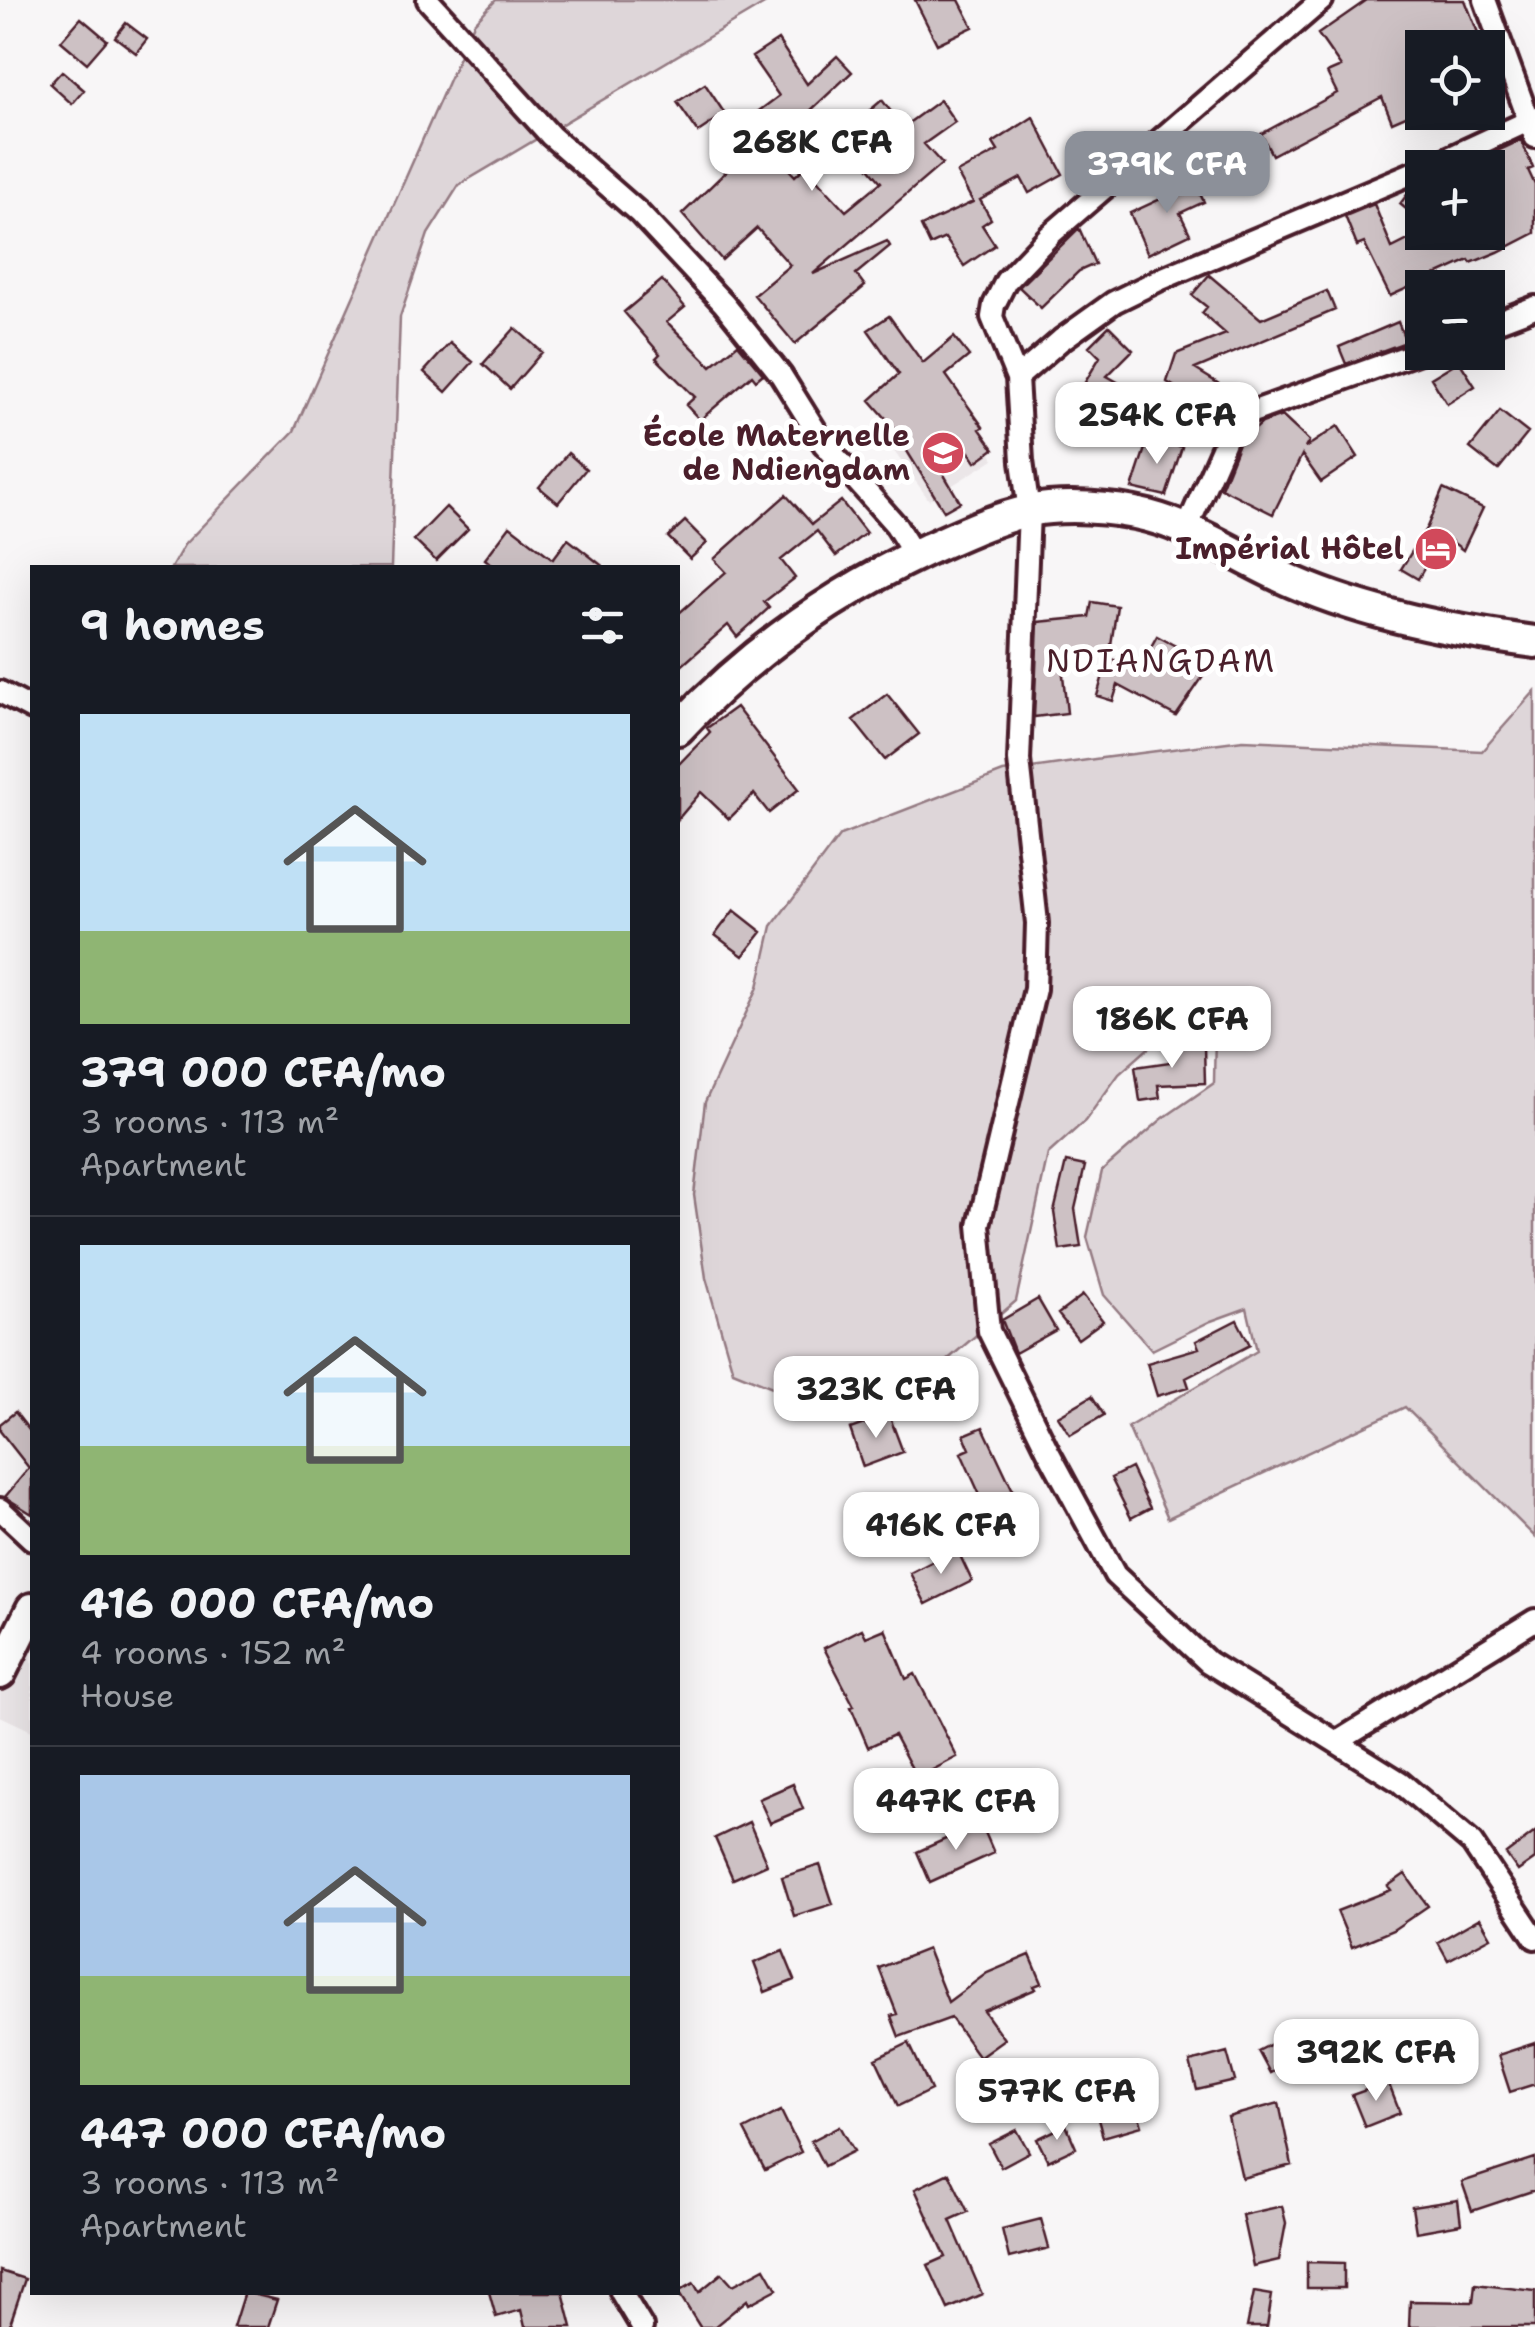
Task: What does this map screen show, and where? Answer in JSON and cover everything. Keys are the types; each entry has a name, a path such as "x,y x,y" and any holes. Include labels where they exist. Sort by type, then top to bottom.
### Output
{"street":[{"path":"428,0 551,136 639,213 724,304 780,375 824,444 894,524 915,556"},
{"path":"1322,0 1050,235 1006,281 994,305 992,316 1017,378 1029,511 1020,760 1036,923 1035,989 979,1224 990,1331 1048,1452 1115,1575 1208,1662 1400,1782 1472,1843 1535,1938"},
{"path":"1470,150 1533,125 1484,0"},
{"path":"1017,378 1114,302 1405,176"},
{"path":"1505,319 1535,307"},
{"path":"1187,528 1230,430 1249,413 1405,356"},
{"path":"680,728 737,671 830,600 915,556 1029,511 1104,509 1144,515 1187,528 1289,580 1380,614 1535,642"},
{"path":"0,692 30,708"},
{"path":"0,1509 30,1537"},
{"path":"0,1673 30,1613"},
{"path":"1337,1742 1535,1620"},
{"path":"623,2295 642,2327"}],"shaded area":[{"path":"496,0 771,0 459,185 428,234 400,317 391,565 173,565 184,545 294,431 474,23"},
{"name":"École Maternelle de Ndiengdam","path":"963,399 994,459 929,500 891,447"},
{"path":"1535,691 1535,1537 1405,1407 1168,1518 1128,1427 1257,1351 1247,1308 1152,1350 1104,1295 1087,1237 1102,1171 1162,1119 1214,1083 1215,1031 1160,1038 1119,1074 1085,1121 1048,1154 1016,1301 917,1386 824,1408 733,1371 706,1278 694,1195 705,1102 758,987 772,926 840,835 1003,772 1102,758 1243,740 1482,751"},
{"path":"30,1631 30,1730 0,1716 0,1691"}],"building":[{"path":"915,0 959,0 973,27 937,44"},
{"path":"1367,0 1465,0 1477,30 1405,30 1405,116 1392,122 1382,97 1272,155 1261,134 1337,93 1327,73 1341,67 1318,34"},
{"path":"81,18 107,40 87,63 61,41"},
{"path":"126,23 147,39 136,53 115,37"},
{"path":"778,40 807,84 837,56 852,72 793,127 796,131 771,150 795,176 805,167 846,211 881,182 841,135 882,100 903,127 940,100 955,122 924,144 942,164 813,274 887,241 890,246 856,274 865,286 795,344 754,295 790,265 757,228 722,260 682,214 765,134 752,116 779,96 752,57"},
{"path":"62,71 84,90 72,104 50,84"},
{"path":"705,84 725,114 698,132 677,102"},
{"path":"1033,117 1063,174 1029,193 1021,178 980,200 991,219 982,225 995,245 964,266 945,238 930,245 921,226 973,202 957,173 998,151 993,143"},
{"path":"1521,140 1533,168 1528,170 1535,185 1535,233 1505,248 1505,150 1500,150"},
{"path":"1229,148 1239,168 1208,184 1198,164"},
{"path":"1191,175 1204,202 1180,213 1190,234 1148,254 1130,213 1178,191 1174,184"},
{"path":"1374,204 1392,248 1405,242 1405,250 1502,250 1447,270 1405,270 1405,289 1390,296 1364,243 1357,246 1345,216"},
{"path":"1079,228 1095,264 1079,271 1041,308 1019,287"},
{"path":"1209,275 1261,319 1327,291 1335,310 1195,369 1232,392 1218,414 1167,382 1176,354 1226,334 1202,313 1207,307 1192,295"},
{"path":"662,280 685,307 667,322 711,366 738,344 763,374 756,380 752,375 700,420 686,405 695,397 656,358 660,354 624,312"},
{"path":"889,316 923,363 954,337 969,356 946,375 994,449 976,462 962,442 936,461 960,502 944,511 902,443 905,440 870,400 899,374 868,330"},
{"path":"1398,322 1405,340 1346,364 1339,347"},
{"path":"1109,326 1133,350 1107,376 1135,392 1124,410 1091,392 1078,405 1074,401 1100,357 1089,346"},
{"path":"515,328 542,352 510,389 483,364"},
{"path":"450,343 473,362 446,392 424,372"},
{"path":"1444,370 1465,370 1475,386 1447,404 1431,378"},
{"path":"1500,411 1528,433 1498,470 1470,448"},
{"path":"1282,416 1309,441 1305,448 1338,426 1358,457 1321,482 1302,455 1273,514 1221,488 1239,443 1262,423"},
{"path":"1149,436 1182,447 1166,496 1132,488"},
{"path":"568,453 586,469 558,503 539,487"},
{"path":"1443,489 1483,508 1463,550 1443,535 1418,579 1401,569 1427,527"},
{"path":"786,495 812,524 841,501 866,533 836,556 817,531 781,560 795,578 764,602 769,608 737,637 728,625 680,667 680,612 726,572 714,559"},
{"path":"446,507 468,529 436,561 414,540"},
{"path":"685,521 707,543 690,559 668,537"},
{"path":"510,526 553,559 568,539 601,565 492,565 485,559"},
{"path":"1092,602 1117,606 1110,651 1061,656 1067,713 1034,717 1038,622 1089,617"},
{"path":"1157,636 1211,665 1176,716 1118,685 1113,701 1097,696 1108,658 1139,668"},
{"path":"887,694 919,734 885,760 853,720"},
{"path":"736,707 799,789 769,813 754,794 729,819 701,792 680,817 680,763 710,732 707,728"},
{"path":"734,910 762,932 743,956 715,935"},
{"path":"1204,1046 1205,1083 1158,1085 1160,1098 1140,1101 1135,1067 1170,1062 1169,1047"},
{"path":"1066,1162 1085,1166 1075,1209 1081,1247 1060,1250 1054,1212"},
{"path":"1083,1295 1103,1321 1078,1339 1058,1314"},
{"path":"1038,1299 1056,1330 1015,1353 1002,1320"},
{"path":"1237,1320 1250,1345 1186,1378 1189,1387 1157,1396 1147,1363 1199,1348 1196,1341"},
{"path":"1092,1396 1104,1415 1070,1435 1058,1416"},
{"path":"15,1412 30,1431 30,1513 5,1497 29,1468 0,1431 0,1424"},
{"path":"889,1415 903,1452 863,1467 850,1429"},
{"path":"983,1427 1018,1501 988,1513 961,1453 970,1449 964,1435"},
{"path":"1131,1468 1150,1508 1131,1518 1111,1478"},
{"path":"957,1549 972,1581 926,1604 910,1573"},
{"path":"862,1629 866,1637 885,1629 906,1679 915,1674 957,1757 917,1778 894,1735 868,1747 851,1707 854,1706 824,1648"},
{"path":"793,1784 803,1809 770,1823 759,1799"},
{"path":"749,1822 767,1864 733,1879 715,1838"},
{"path":"981,1823 994,1853 930,1882 917,1852"},
{"path":"1535,1832 1535,1859 1518,1871 1506,1854"},
{"path":"820,1865 833,1904 794,1916 782,1877"},
{"path":"1405,1874 1428,1906 1393,1930 1352,1947 1337,1911 1391,1890 1388,1886"},
{"path":"1480,1918 1491,1937 1448,1960 1438,1942"},
{"path":"927,1949 948,2002 987,1973 1030,1955 1042,1983 984,2011 1004,2039 979,2057 951,2018 899,2037 891,2016 897,2014 879,1968"},
{"path":"783,1951 795,1980 765,1992 754,1963"},
{"path":"1326,2029 1337,2051 1314,2061 1304,2040"},
{"path":"1295,2032 1307,2054 1270,2073 1258,2051"},
{"path":"909,2043 931,2090 898,2106 876,2059"},
{"path":"1535,2043 1535,2084 1510,2092 1498,2055"},
{"path":"1227,2052 1235,2081 1197,2090 1190,2062"},
{"path":"1388,2082 1400,2113 1365,2127 1352,2095"},
{"path":"1132,2093 1142,2126 1103,2137 1094,2105"},
{"path":"1279,2103 1292,2165 1242,2178 1228,2117"},
{"path":"781,2111 801,2152 765,2170 744,2130"},
{"path":"1066,2125 1076,2148 1048,2161 1037,2139"},
{"path":"840,2126 854,2151 824,2166 811,2141"},
{"path":"1017,2130 1029,2152 1001,2167 989,2144"},
{"path":"1535,2158 1535,2190 1472,2211 1462,2182"},
{"path":"949,2173 968,2212 950,2220 982,2294 948,2309 928,2265 946,2257 915,2189"},
{"path":"1458,2200 1461,2224 1416,2232 1412,2207"},
{"path":"1282,2206 1286,2223 1279,2260 1253,2266 1242,2215"},
{"path":"1041,2219 1049,2248 1009,2258 1002,2229"},
{"path":"1307,2262 1344,2263 1344,2288 1307,2288"},
{"path":"765,2268 777,2289 749,2304 747,2300 714,2327 700,2327 680,2295 680,2291 694,2283 699,2292 722,2273 733,2285"},
{"path":"0,2271 25,2279 9,2327 0,2327"},
{"path":"1475,2284 1535,2291 1535,2327 1409,2327 1410,2301 1473,2302"},
{"path":"1254,2292 1272,2295 1267,2327 1247,2327"},
{"path":"243,2295 277,2300 268,2327 233,2327"},
{"path":"490,2295 564,2295 572,2327 525,2327 521,2310 496,2317"}],"place":[{"name":"École Maternelle de Ndiengdam","path":"943,453"},
{"name":"Impérial Hôtel","path":"1436,549"}],"district":[{"name":"NDIANGDAM","path":"1161,661"}]}
